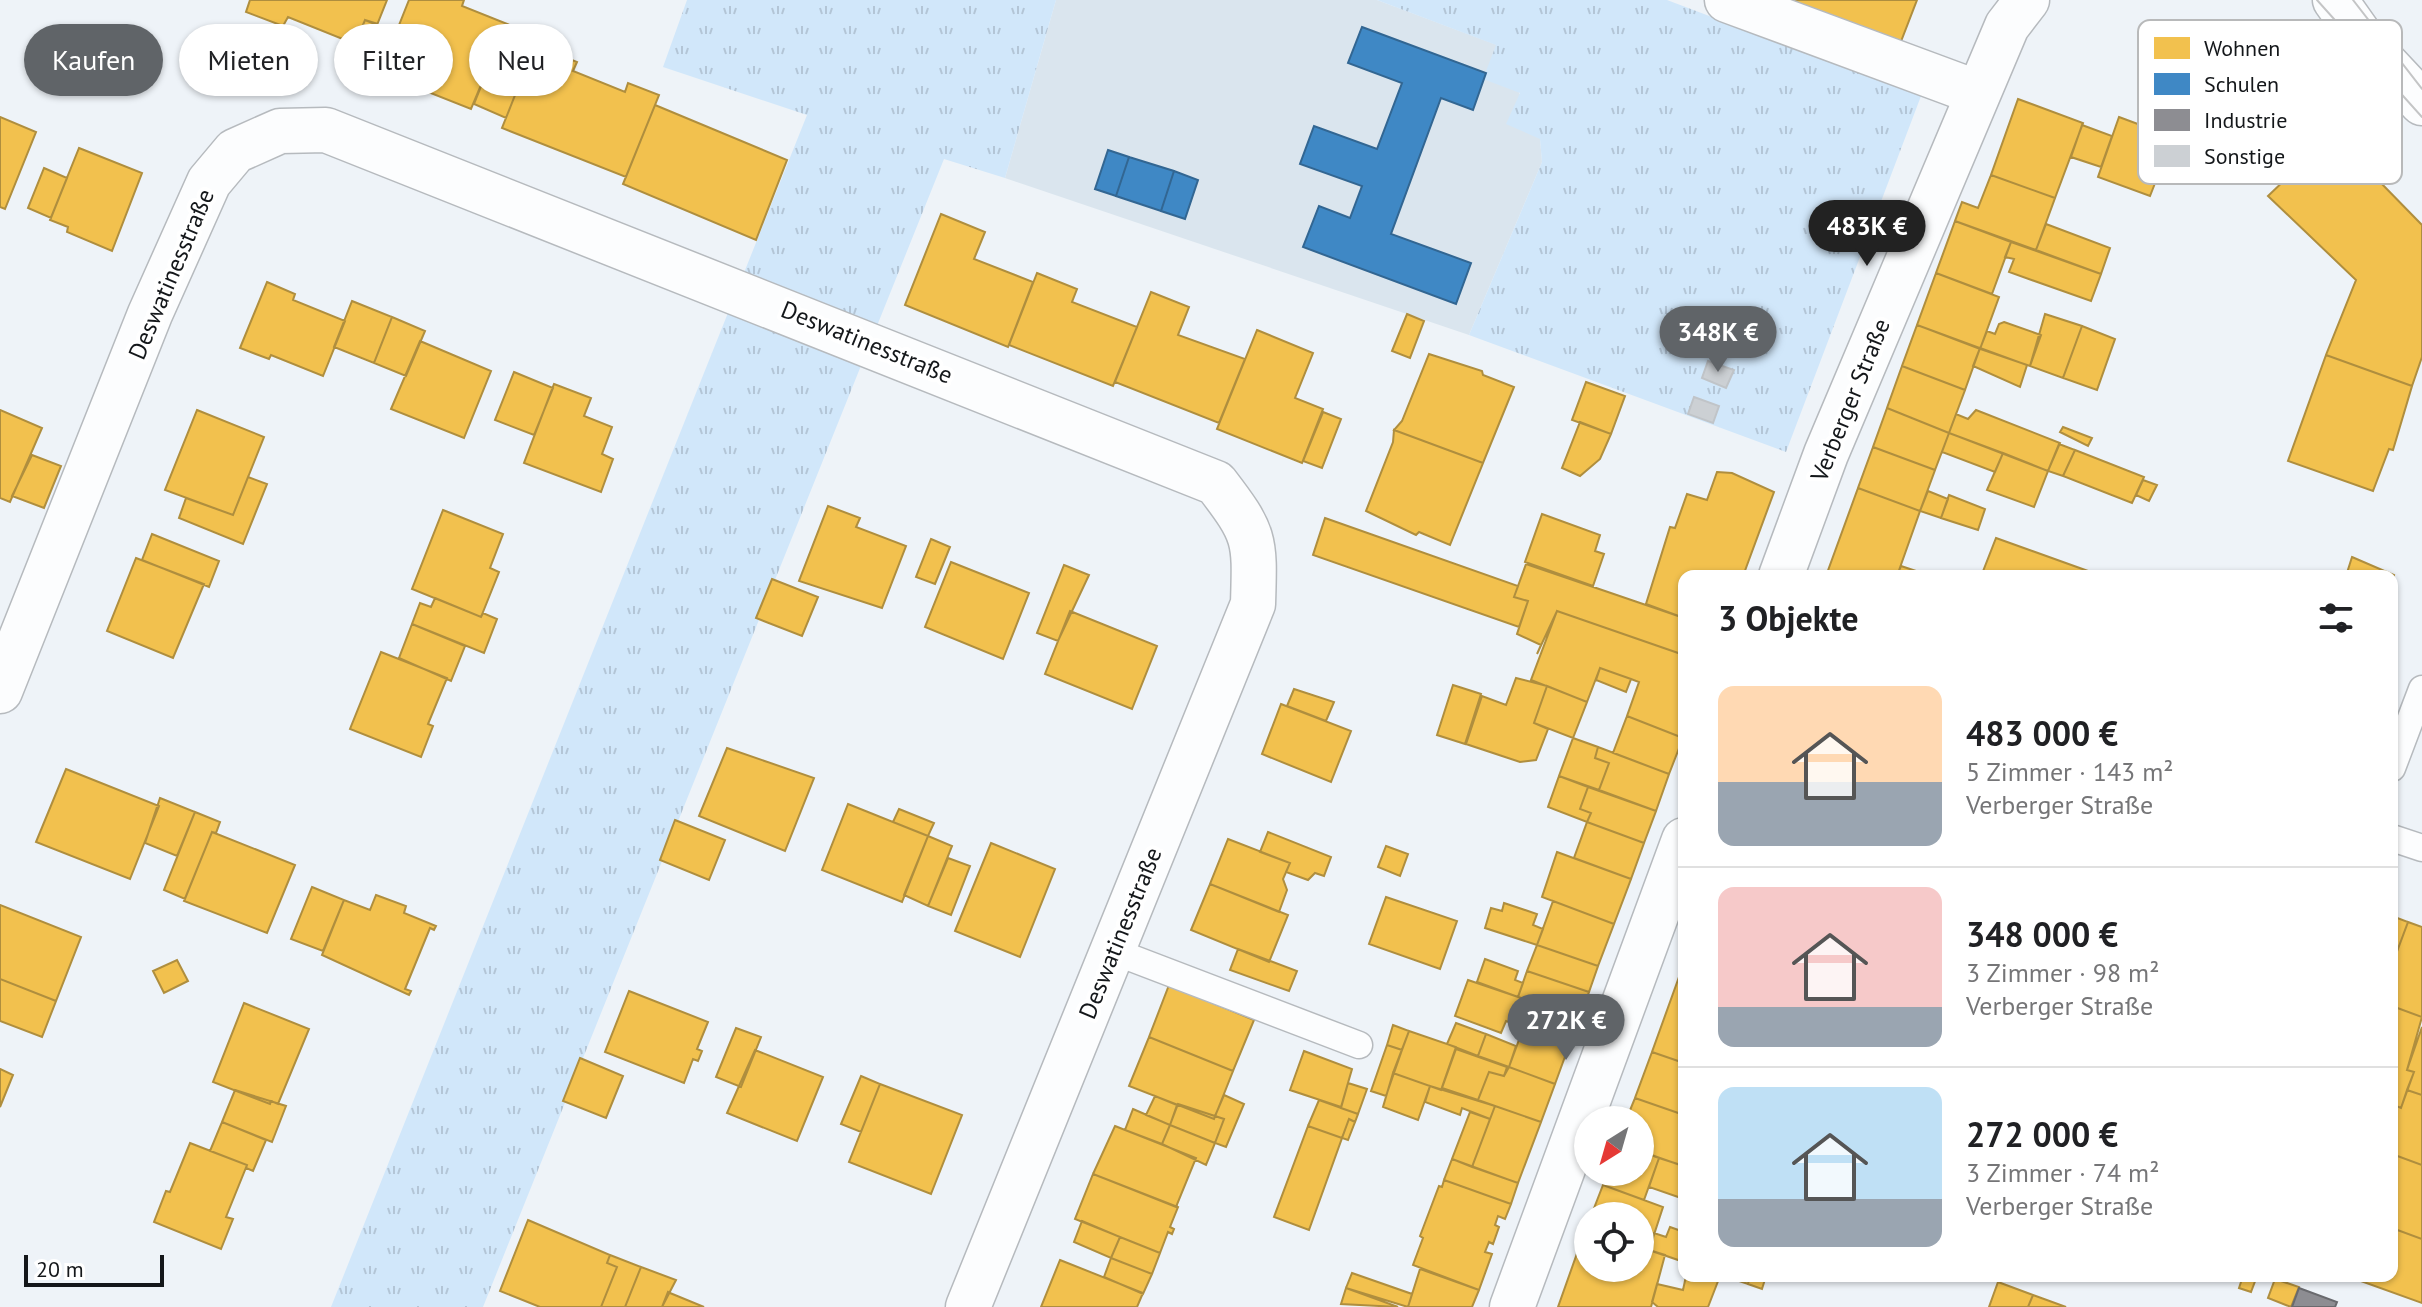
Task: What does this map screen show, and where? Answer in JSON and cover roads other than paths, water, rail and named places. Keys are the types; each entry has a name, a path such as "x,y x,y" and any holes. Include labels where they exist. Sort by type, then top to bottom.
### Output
{"street":[{"path":"1727,0 1978,93"},
{"name":"Verberger Straße","path":"1783,570 1826,454 1978,93 2007,26 2027,0"},
{"path":"2335,0 2349,20"},
{"path":"2402,82 2422,103"},
{"name":"Deswatinesstraße","path":"0,691 150,314 209,182 235,151 280,131 326,130 810,319 1216,483 1245,520 1255,547 1253,604 968,1307"},
{"path":"1512,1307 1678,856"}],"lane":[{"path":"2398,752 2422,689"},
{"path":"2398,840 2422,848"},
{"path":"1113,951 1359,1045"}],"tram line":[{"path":"2317,0 2335,20"},
{"path":"2353,0 2369,20"},
{"path":"2402,63 2422,89"},
{"path":"2402,95 2422,117"}]}
